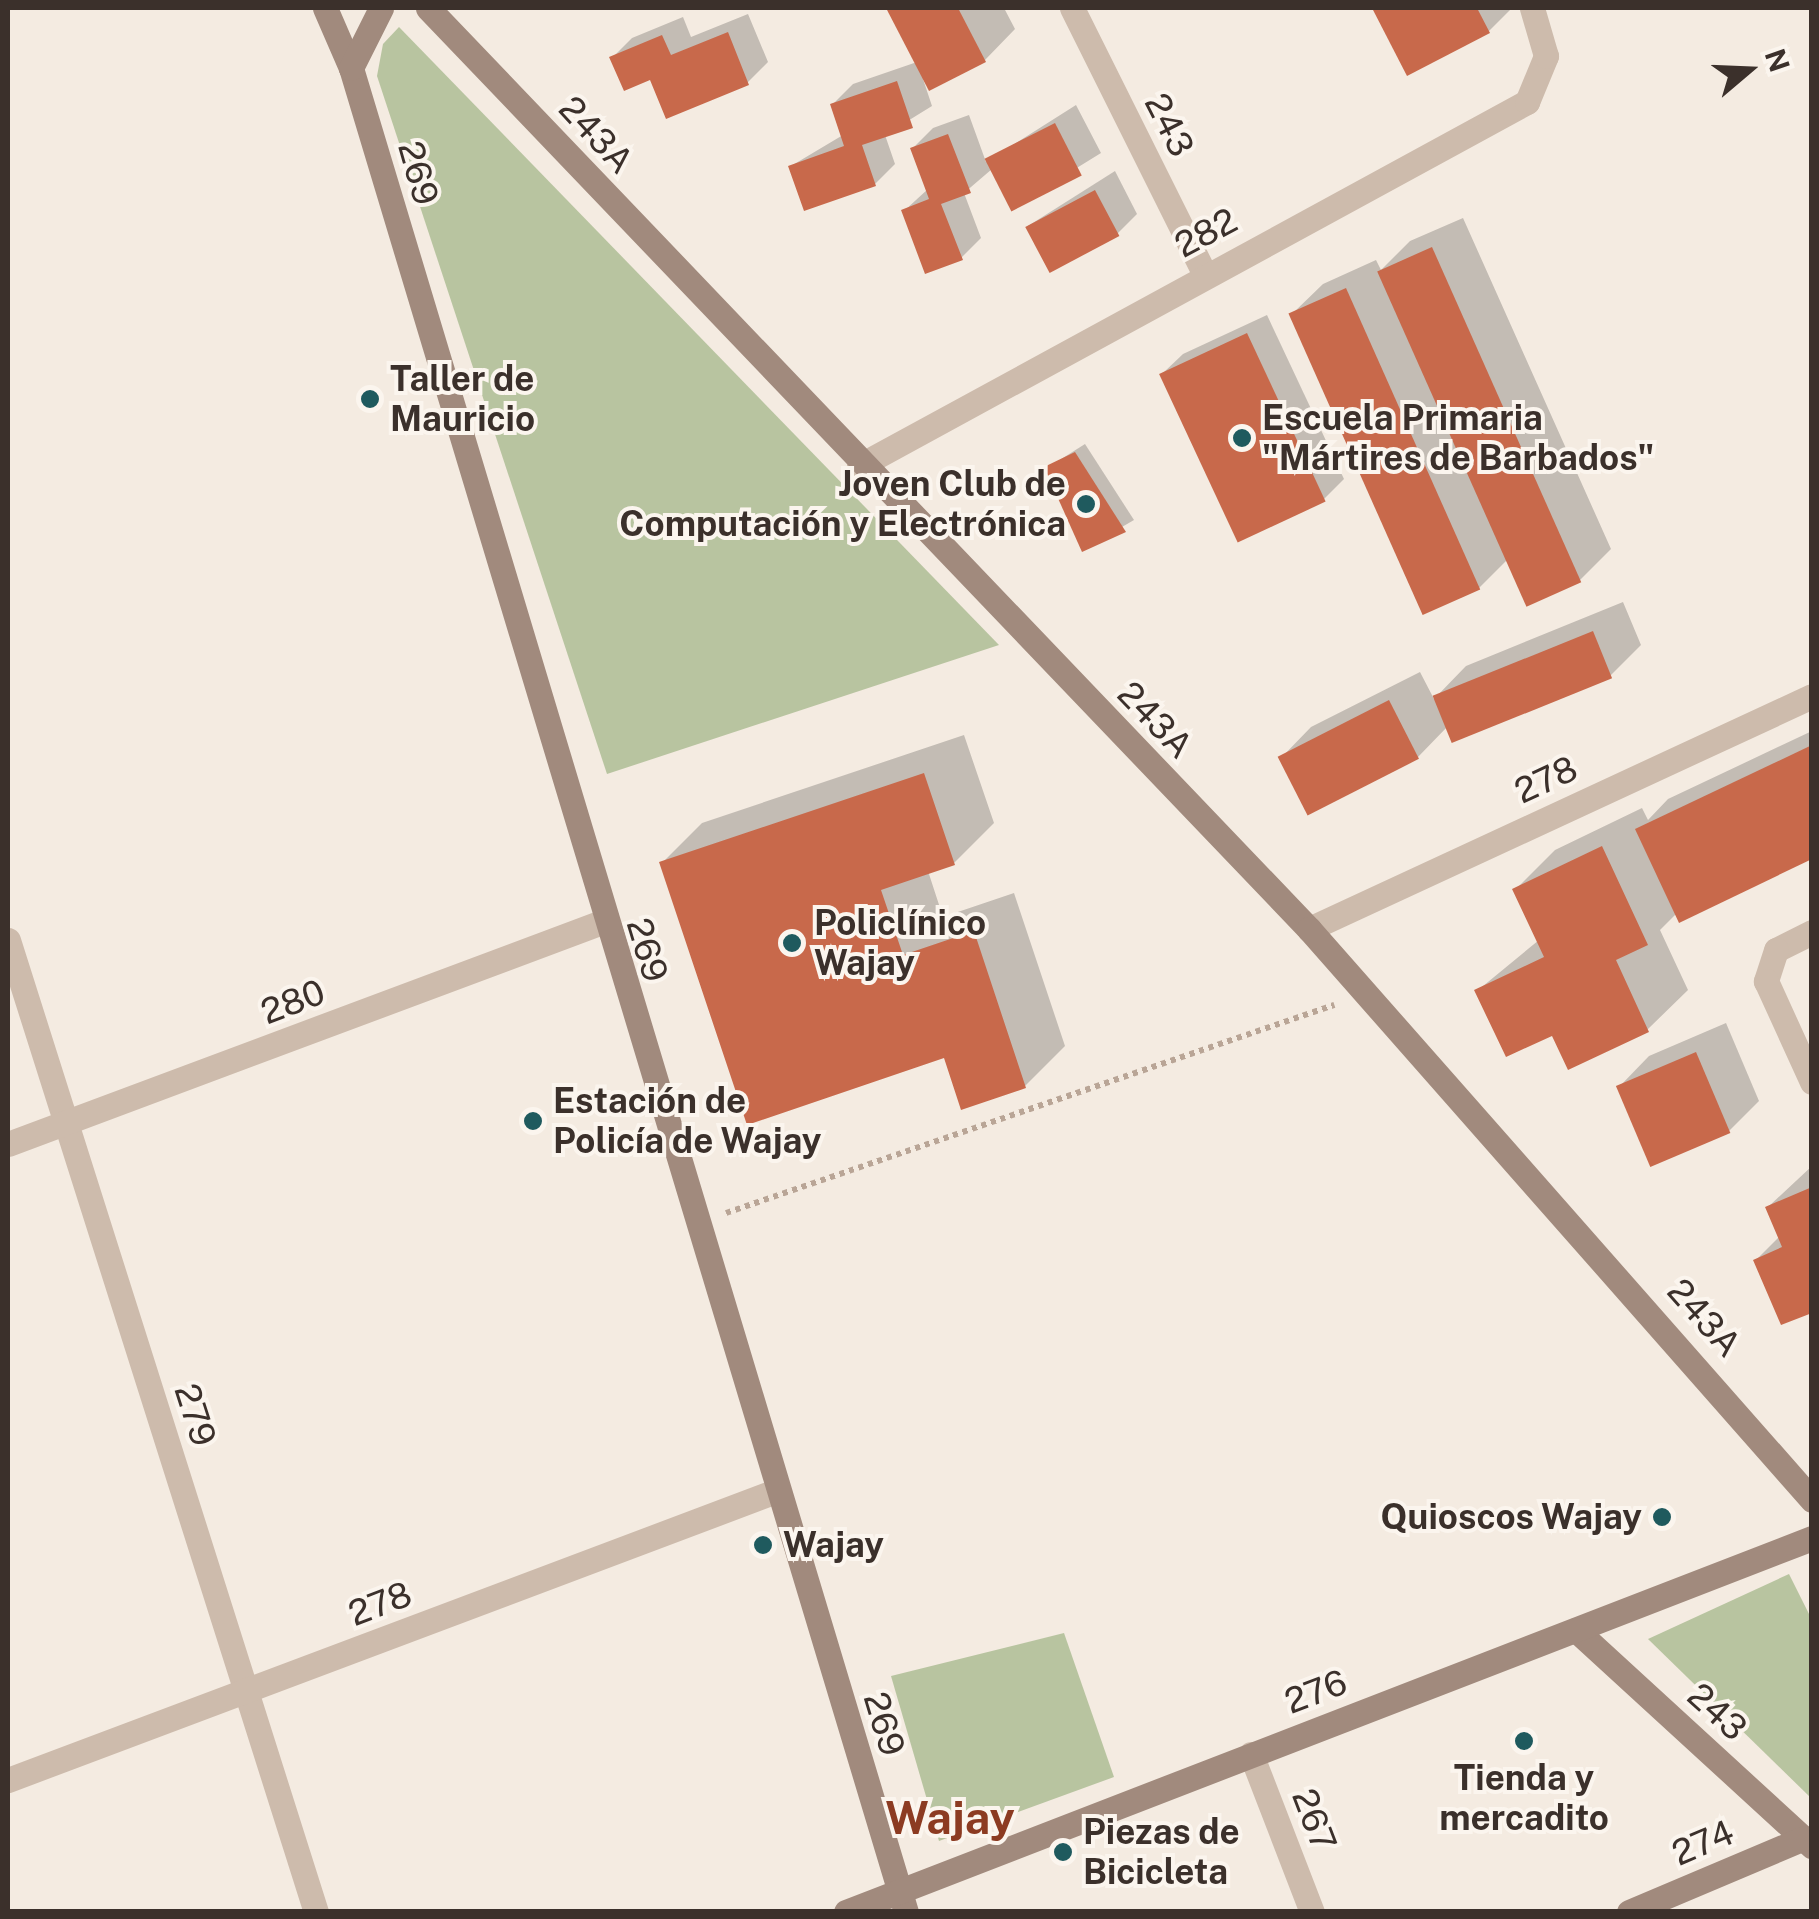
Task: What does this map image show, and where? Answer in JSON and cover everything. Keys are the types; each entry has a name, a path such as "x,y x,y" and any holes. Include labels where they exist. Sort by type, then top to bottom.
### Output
{"main road":[{"name":"269","path":"325,8 351,68 602,922 902,1901"},
{"path":"351,68 381,8"},
{"name":"243A","path":"428,8 858,466 1309,929 1812,1500"},
{"name":"276","path":"846,1912 902,1901 1251,1754 1812,1538"},
{"name":"243","path":"1576,1630 1808,1842"},
{"name":"274","path":"1629,1912 1808,1842"}],"street":[{"name":"243","path":"1072,8 1204,273"},
{"name":"282","path":"858,466 1204,273 1526,102 1546,56 1544,36 1532,8"},
{"name":"278","path":"1309,929 1812,696"},
{"name":"280","path":"8,1144 602,922"},
{"path":"1812,932 1776,950 1766,981 1812,1082"},
{"name":"279","path":"8,940 316,1912"},
{"name":"278","path":"8,1780 776,1492"},
{"name":"267","path":"1251,1754 1312,1912"}],"path":[{"path":"694,1224 1368,993"}],"green space":[{"path":"399,27 999,645 607,774 377,76 383,44"},
{"path":"1789,1574 1811,1618 1811,1798 1648,1639"},
{"path":"1064,1633 1114,1777 939,1841 891,1676"}],"building":[{"path":"886,8 958,8 986,62 929,91"},
{"path":"1372,8 1477,8 1490,33 1407,76"},
{"path":"728,32 749,85 666,119 650,80 624,91 609,57 662,35 671,55"},
{"path":"897,81 913,128 862,145 876,186 804,211 788,166 844,146 830,104"},
{"path":"1055,123 1082,176 1011,211 985,159"},
{"path":"948,134 971,193 941,204 963,260 925,274 901,210 929,199 910,148"},
{"path":"1095,190 1119,236 1050,273 1025,227"},
{"path":"1432,247 1581,582 1526,607 1377,271"},
{"path":"1346,288 1480,589 1423,615 1288,314"},
{"name":"Escuela Primaria \"Mártires de Barbados\"","path":"1247,333 1326,502 1238,543 1159,374"},
{"name":"Joven Club de Computación y Electrónica","path":"1075,452 1126,532 1082,552 1044,467"},
{"path":"1593,631 1612,678 1452,743 1433,696"},
{"path":"1389,700 1419,759 1308,816 1278,757"},
{"path":"1812,745 1812,859 1679,923 1635,829"},
{"name":"Policlínico Wajay","path":"924,773 955,865 881,890 903,955 974,931 1026,1088 961,1110 944,1058 747,1125 659,862"},
{"path":"1602,846 1648,945 1616,960 1649,1032 1568,1070 1552,1036 1506,1057 1474,990 1544,957 1512,889"},
{"path":"1696,1052 1730,1133 1650,1167 1616,1086"},
{"path":"1812,1187 1812,1313 1781,1325 1753,1260 1782,1247 1765,1207"}],"place":[{"name":"Taller de Mauricio","path":"370,399"},
{"name":"Escuela Primaria \"Mártires de Barbados\"","path":"1242,438"},
{"name":"Joven Club de Computación y Electrónica","path":"1086,504"},
{"name":"Policlínico Wajay","path":"792,943"},
{"name":"Estación de Policía de Wajay","path":"533,1121"},
{"name":"Quioscos Wajay","path":"1662,1517"},
{"name":"Wajay","path":"763,1545"},
{"name":"Tienda y mercadito","path":"1524,1741"},
{"name":"Piezas de Bicicleta","path":"1063,1852"}],"district":[{"name":"Wajay","path":"950,1818"}]}
